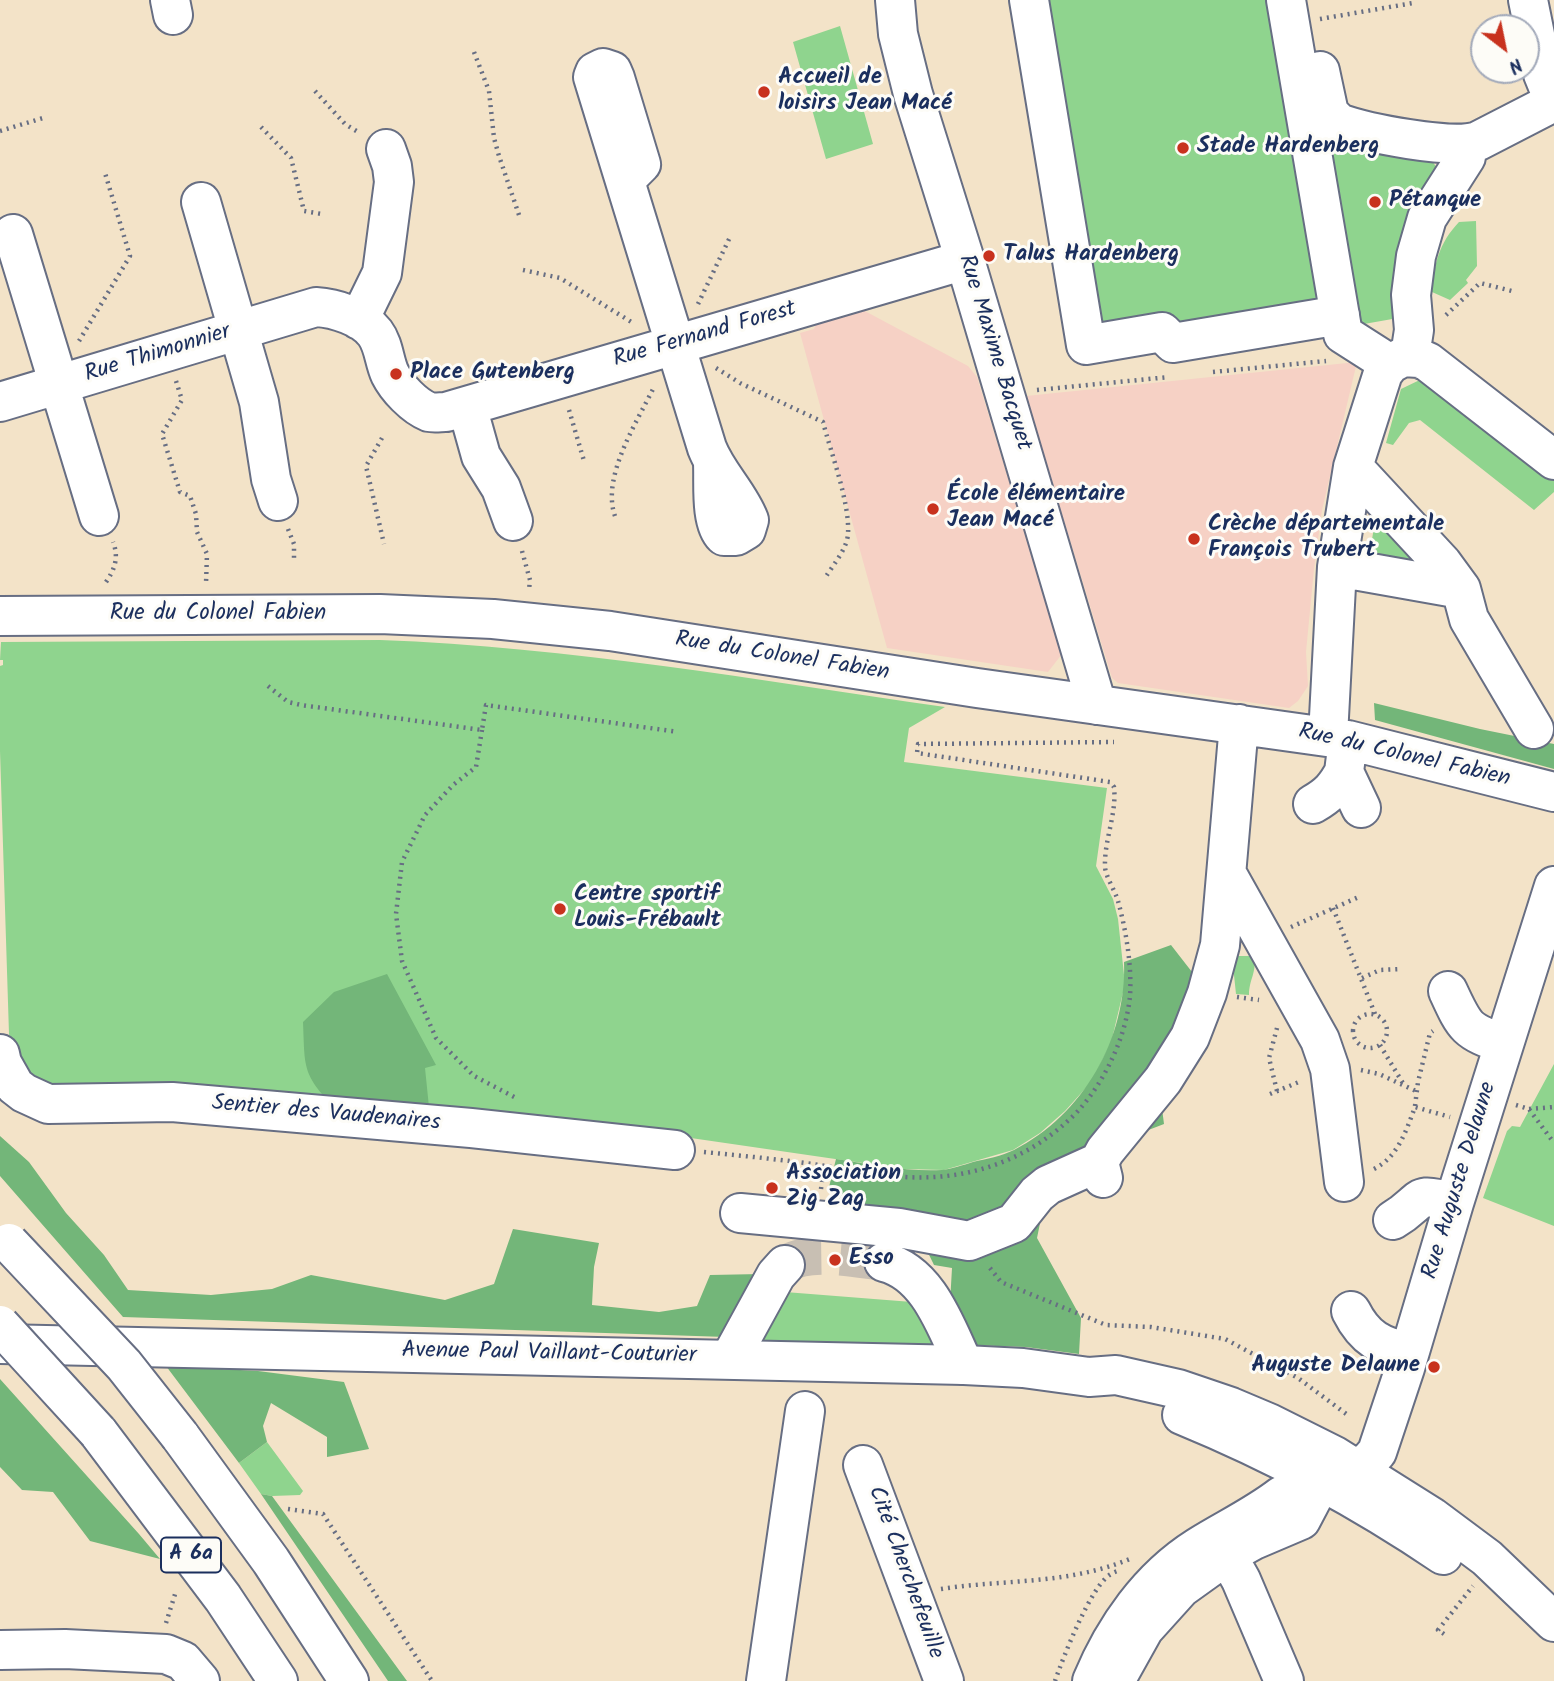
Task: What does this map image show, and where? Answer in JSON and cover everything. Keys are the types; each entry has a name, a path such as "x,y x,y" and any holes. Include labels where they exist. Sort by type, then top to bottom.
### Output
{"main road":[{"name":"Rue Maxime Bacquet","path":"895,0 898,34 912,94 965,260 1097,705"},
{"path":"1029,0 1086,345 1162,332 1173,343 1340,315"},
{"path":"1286,0 1343,334 1400,360 1428,362 1554,460"},
{"path":"1313,9 1326,105 1333,120 1346,126 1420,140 1467,145 1505,129 1554,102 1543,74 1528,0"},
{"path":"1313,804 1335,788 1340,749 1337,567 1353,467 1378,384 1400,360 1414,330 1411,278 1427,218 1466,157 1467,145"},
{"path":"386,149 394,182 382,273 359,320 374,331 391,375 400,389 415,403 430,412 456,409 500,488 513,521"},
{"path":"626,179 713,464"},
{"path":"201,202 259,402 269,468 278,501"},
{"path":"13,234 107,533"},
{"name":"Rue Fernand Forest","path":"456,409 965,260"},
{"name":"Rue Thimonnier","path":"0,402 316,307 340,311 359,320"},
{"path":"1353,467 1442,563 1534,729"},
{"path":"1337,567 1465,604"},
{"name":"Rue du Colonel Fabien","path":"0,616 380,614 494,620 610,631 1239,724 1340,749 1554,792"},
{"path":"740,1213 899,1228 969,1241 1014,1223 1037,1194 1048,1185 1101,1170 1190,1037 1207,993 1220,945 1239,724"},
{"path":"1340,749 1361,808"},
{"path":"1227,874 1264,938 1294,1005 1320,1040 1330,1069 1344,1182"},
{"name":"Rue Auguste Delaune","path":"1357,1468 1377,1452 1554,886"},
{"path":"1448,991 1465,1025 1471,1031 1504,1044"},
{"name":"Sentier des Vaudenaires","path":"0,1054 15,1086 48,1104 172,1101 676,1150"},
{"path":"1393,1220 1420,1198 1430,1195 1454,1203"},
{"name":"A 6a","path":"4,1238 124,1365 180,1436 271,1561 349,1681"},
{"path":"884,1262 906,1270 918,1282 934,1306 964,1365"},
{"path":"730,1359 776,1275 785,1265"},
{"path":"1351,1311 1359,1327 1382,1346 1409,1353"},
{"name":"A 6a","path":"2,1340 98,1432 223,1598 278,1681"},
{"name":"Avenue Paul Vaillant-Couturier","path":"2,1340 964,1365 1023,1368 1089,1377 1129,1377 1231,1406 1297,1436 1357,1468 1432,1517 1487,1558 1554,1622"},
{"name":"Avenue Paul Vaillant-Couturier","path":"1089,1377 1223,1432 1321,1482 1413,1535 1478,1580 1522,1618 1554,1652"},
{"path":"765,1681 805,1411"},
{"name":"Cité Cherchefeuille","path":"863,1465 944,1681"},
{"path":"1092,1681 1122,1624 1150,1587 1197,1548 1293,1490 1357,1468"},
{"path":"1115,1681 1144,1629 1181,1587 1227,1555 1301,1520 1321,1482"},
{"path":"1227,1555 1241,1580 1284,1681"},
{"path":"0,1650 128,1666 166,1654 183,1661 195,1674"}],"path":[{"path":"1313,9 1413,3 1412,0"},
{"path":"474,51 489,91 496,147 520,218"},
{"path":"315,91 345,124 386,149"},
{"path":"0,131 43,118"},
{"path":"261,127 292,158 304,211 322,214"},
{"path":"78,343 130,256 106,173"},
{"path":"696,307 731,235"},
{"path":"523,270 560,278 638,326"},
{"path":"1441,319 1480,282 1512,291"},
{"path":"1202,373 1335,360"},
{"path":"712,366 740,383 823,422 844,502 848,536 825,578"},
{"path":"175,376 182,400 162,434 180,492 190,496 196,513 197,532 207,554 206,584"},
{"path":"1037,390 1175,376"},
{"path":"615,516 610,504 614,472 654,386"},
{"path":"567,404 584,461"},
{"path":"383,438 366,466 384,544"},
{"path":"102,589 116,568 107,533"},
{"path":"294,544 294,559"},
{"path":"525,558 530,580 529,591"},
{"path":"268,686 288,702 301,705 482,730"},
{"path":"519,1100 474,1076 436,1038 402,961 396,914 402,862 425,816 453,785 477,766 486,705 678,732"},
{"path":"676,1150 824,1165 903,1177 947,1177 970,1173 1016,1156 1062,1127 1086,1102 1101,1080 1115,1052 1130,996 1127,948 1118,902 1105,868 1114,787 1110,782 917,753 918,744 1121,742"},
{"path":"1264,938 1361,896"},
{"path":"1334,908 1375,1014"},
{"path":"1363,978 1380,970 1401,969"},
{"path":"1207,993 1294,1005 1275,1033 1269,1058 1277,1091"},
{"path":"1375,1014 1383,1019 1387,1028 1386,1037 1380,1045 1365,1048 1353,1037 1355,1021 1364,1015 1375,1014"},
{"path":"1437,1030 1430,1033 1418,1082 1418,1107 1455,1119"},
{"path":"1380,1045 1404,1086"},
{"path":"1270,1094 1304,1080"},
{"path":"1508,1102 1529,1109 1554,1107"},
{"path":"1529,1109 1554,1143"},
{"path":"822,1182 824,1165"},
{"path":"969,1241 1001,1282 1106,1325 1151,1327 1225,1339 1298,1378 1349,1416"},
{"path":"288,1509 323,1514 432,1681"},
{"path":"912,1598 943,1588 1052,1579 1104,1570 1132,1558"},
{"path":"1444,1634 1438,1630 1478,1580"},
{"path":"164,1626 176,1590"}],"shaded area":[{"name":"École élémentaire Jean Macé","path":"861,309 968,366 977,377 1062,654 1048,672 887,648 800,333 814,329 817,322"},
{"name":"Crèche départementale François Trubert","path":"1357,362 1322,510 1306,652 1308,686 1298,701 1289,708 1118,683 1112,678 1026,396"}],"green space":[{"name":"Stade Hardenberg","path":"1034,0 1282,0 1332,297 1090,337"},
{"path":"840,26 873,144 826,159 793,42"},
{"name":"Pétanque","path":"1340,141 1430,158 1437,168 1398,318 1347,327 1323,156"},
{"path":"1476,221 1477,266 1466,280 1468,283 1450,300 1432,292 1434,272 1442,246 1459,222"},
{"path":"1426,377 1554,477 1554,492 1534,510 1420,420 1409,423 1393,445 1386,443 1401,389"},
{"path":"1378,504 1433,565 1369,557"},
{"name":"Centre sportif Louis-Frébault","path":"380,640 593,657 945,707 909,728 904,762 1107,788 1096,866 1113,899 1118,919 1125,984 1111,1043 1092,1081 1065,1111 1040,1133 1013,1150 944,1170 904,1169 629,1129 39,1087 12,1051 9,1034 0,751 0,666 3,665 3,660 0,660 1,642"},
{"path":"1374,703 1554,744 1554,769 1375,720"},
{"path":"1171,945 1192,972 1191,995 1161,1101 1164,1124 1099,1149 1047,1189 1037,1238 1081,1318 1079,1354 1026,1347 969,1345 950,1303 952,1268 934,1265 914,1224 866,1216 837,1197 829,1187 836,1159 902,1169 942,1170 1004,1154 1039,1135 1061,1117 1080,1095 1109,1046 1118,1019 1124,962"},
{"path":"1232,956 1254,956 1249,995 1236,994"},
{"path":"387,974 436,1065 425,1068 430,1117 335,1108 316,1087 307,1070 303,1022 334,992"},
{"path":"1554,1064 1554,1226 1483,1198 1507,1131 1512,1126 1520,1127"},
{"path":"0,1136 29,1162 66,1213 104,1255 128,1290 211,1295 272,1289 311,1275 445,1300 494,1284 513,1229 599,1243 594,1267 592,1305 659,1312 697,1306 710,1275 761,1274 726,1337 123,1317 0,1176"},
{"path":"785,1292 912,1302 934,1345 756,1341"},
{"path":"166,1366 258,1371 344,1382 369,1449 327,1457 327,1437 271,1403 263,1426 267,1442 239,1463"},
{"path":"0,1379 160,1559 90,1541 53,1492 22,1490 0,1467"},
{"path":"267,1442 303,1491 300,1495 261,1494 239,1463"},
{"path":"261,1494 272,1496 407,1681 388,1681"}],"tunnel":[{"path":"785,1265 806,1257 819,1256 884,1262"}],"place":[{"name":"Accueil de loisirs Jean Macé","path":"764,92"},
{"name":"Stade Hardenberg","path":"1183,148"},
{"name":"Pétanque","path":"1375,202"},
{"name":"Talus Hardenberg","path":"989,256"},
{"name":"Place Gutenberg","path":"396,374"},
{"name":"École élémentaire Jean Macé","path":"933,509"},
{"name":"Crèche départementale François Trubert","path":"1194,539"},
{"name":"Centre sportif Louis-Frébault","path":"560,909"},
{"name":"Association Zig Zag","path":"772,1188"},
{"name":"Esso","path":"835,1260"},
{"name":"Auguste Delaune","path":"1434,1367"}]}
